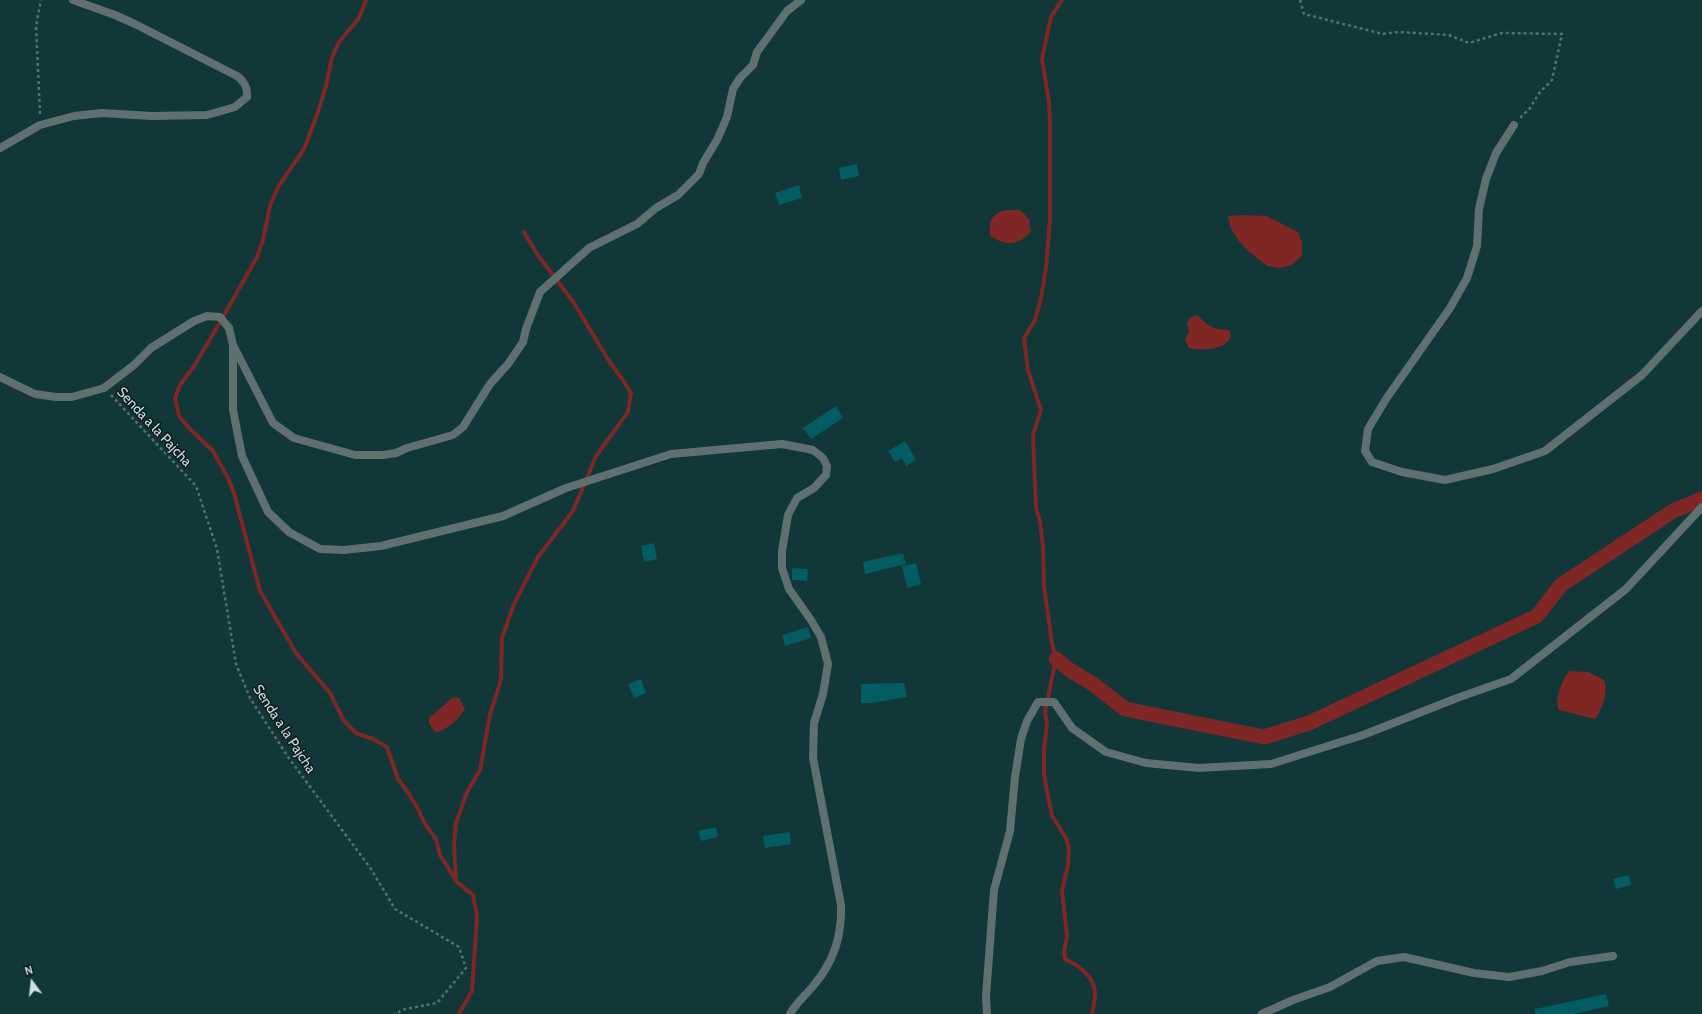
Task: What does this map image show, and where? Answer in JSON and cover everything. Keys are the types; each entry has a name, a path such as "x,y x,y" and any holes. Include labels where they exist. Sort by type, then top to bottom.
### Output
{"street":[{"path":"0,148 40,125 74,116 102,113 152,116 207,115 235,108 247,97 247,90 242,80 237,76 135,24 73,0"},
{"path":"0,377 35,394 56,397 72,396 104,388 134,365 151,348 194,321 207,316 220,318 229,328 233,345 244,369 273,423 294,438 355,455 383,455 396,453 407,448 453,435 463,427 490,384 508,364 523,342 526,329 540,292 589,248 637,224 656,208 678,195 699,174 703,163 717,140 728,117 733,89 740,78 753,65 757,52 788,11 801,0"},
{"path":"1514,125 1496,152 1486,179 1479,209 1476,246 1467,278 1450,308 1386,399 1368,429 1365,452 1372,462 1402,472 1445,480 1493,469 1545,451 1642,375 1702,311"},
{"path":"233,345 233,410 242,456 268,512 289,532 320,549 344,550 381,546 503,516 566,488 671,454 782,444 813,450 823,458 827,466 826,475 814,488 797,498 788,515 782,551 782,568 789,589 821,637 828,664 823,694 814,723 813,758 842,905 842,924 838,943 828,965 815,984 790,1014"},
{"path":"987,1014 986,996 994,890 1010,831 1015,777 1021,739 1027,721 1038,702 1054,702 1072,728 1106,752 1146,763 1200,768 1271,764 1363,735 1457,698 1511,679 1626,589 1702,507"},
{"path":"1262,1014 1293,1000 1330,987 1377,961 1404,957 1474,973 1509,977 1542,971 1570,962 1613,956"}],"path":[{"path":"40,125 36,61 36,26 41,0"},
{"path":"1300,0 1304,14 1383,34 1398,32 1449,36 1470,43 1502,33 1562,34 1552,80 1540,92 1530,108 1514,125"},
{"name":"Senda a la Pajcha","path":"104,388 196,486 217,549 236,664 250,698 288,757 370,869 395,909 459,947 466,968 437,1003 405,1009 394,1014"}],"shaded area":[{"path":"1007,210 1020,210 1029,219 1031,231 1022,240 1007,243 991,237 990,223 992,219 998,213"},
{"path":"1228,216 1267,216 1298,232 1302,243 1302,255 1292,265 1279,268 1267,266 1247,250 1231,229"},
{"path":"1197,315 1211,326 1218,329 1229,330 1231,336 1229,341 1219,347 1207,349 1189,348 1185,339 1189,332 1187,323 1191,317"},
{"path":"1569,671 1588,672 1604,680 1606,690 1604,700 1595,719 1559,710 1557,700 1558,695 1561,685"},
{"path":"453,697 459,698 465,709 452,724 443,730 435,732 429,723 429,718"}],"building":[{"path":"857,164 859,176 841,180 839,168"},
{"path":"799,185 802,198 779,205 775,193"},
{"path":"836,406 843,418 811,439 803,428"},
{"path":"905,441 916,460 906,466 902,458 895,462 888,451"},
{"path":"654,543 657,559 644,562 641,546"},
{"path":"903,553 906,564 865,574 863,562"},
{"path":"916,563 921,584 907,588 902,566"},
{"path":"792,568 808,569 807,581 792,580"},
{"path":"808,627 811,638 785,646 782,635"},
{"path":"641,679 646,693 634,698 628,684"},
{"path":"904,683 907,697 871,703 861,703 861,684"},
{"path":"716,827 718,837 701,841 698,831"},
{"path":"790,832 791,844 765,848 763,836"},
{"path":"1629,875 1631,885 1616,889 1613,879"},
{"path":"1606,994 1609,1006 1574,1014 1535,1014 1535,1009"}],"waterway":[{"path":"366,0 359,18 339,42 332,57 326,86 317,115 304,149 278,187 270,206 263,240 257,257 194,366 180,385 175,398 179,416 188,427 213,451 228,478 234,493 260,591 296,653 330,693 344,721 356,733 373,739 387,747 398,779 418,809 425,824 436,839 440,855 457,882 473,895 477,916 472,991 459,1014"},
{"path":"1062,0 1051,17 1042,59 1049,102 1050,124 1050,220 1046,268 1041,298 1035,320 1024,338 1028,370 1041,410 1033,435 1036,508 1040,521 1043,547 1044,586 1052,643 1056,659 1045,711 1047,725 1044,749 1044,775 1052,816 1066,838 1069,849 1068,865 1062,891 1067,936 1064,952 1065,959 1080,968 1088,976 1094,986 1095,1000 1092,1014"},
{"path":"456,880 454,843 456,823 467,792 480,770 490,715 501,679 502,638 514,604 538,557 573,511 596,456 628,412 631,393 609,361 574,303 537,254 524,232"},
{"path":"1056,659 1071,671 1093,684 1125,709 1264,737 1309,723 1537,616 1561,585 1673,511 1702,499"}]}
